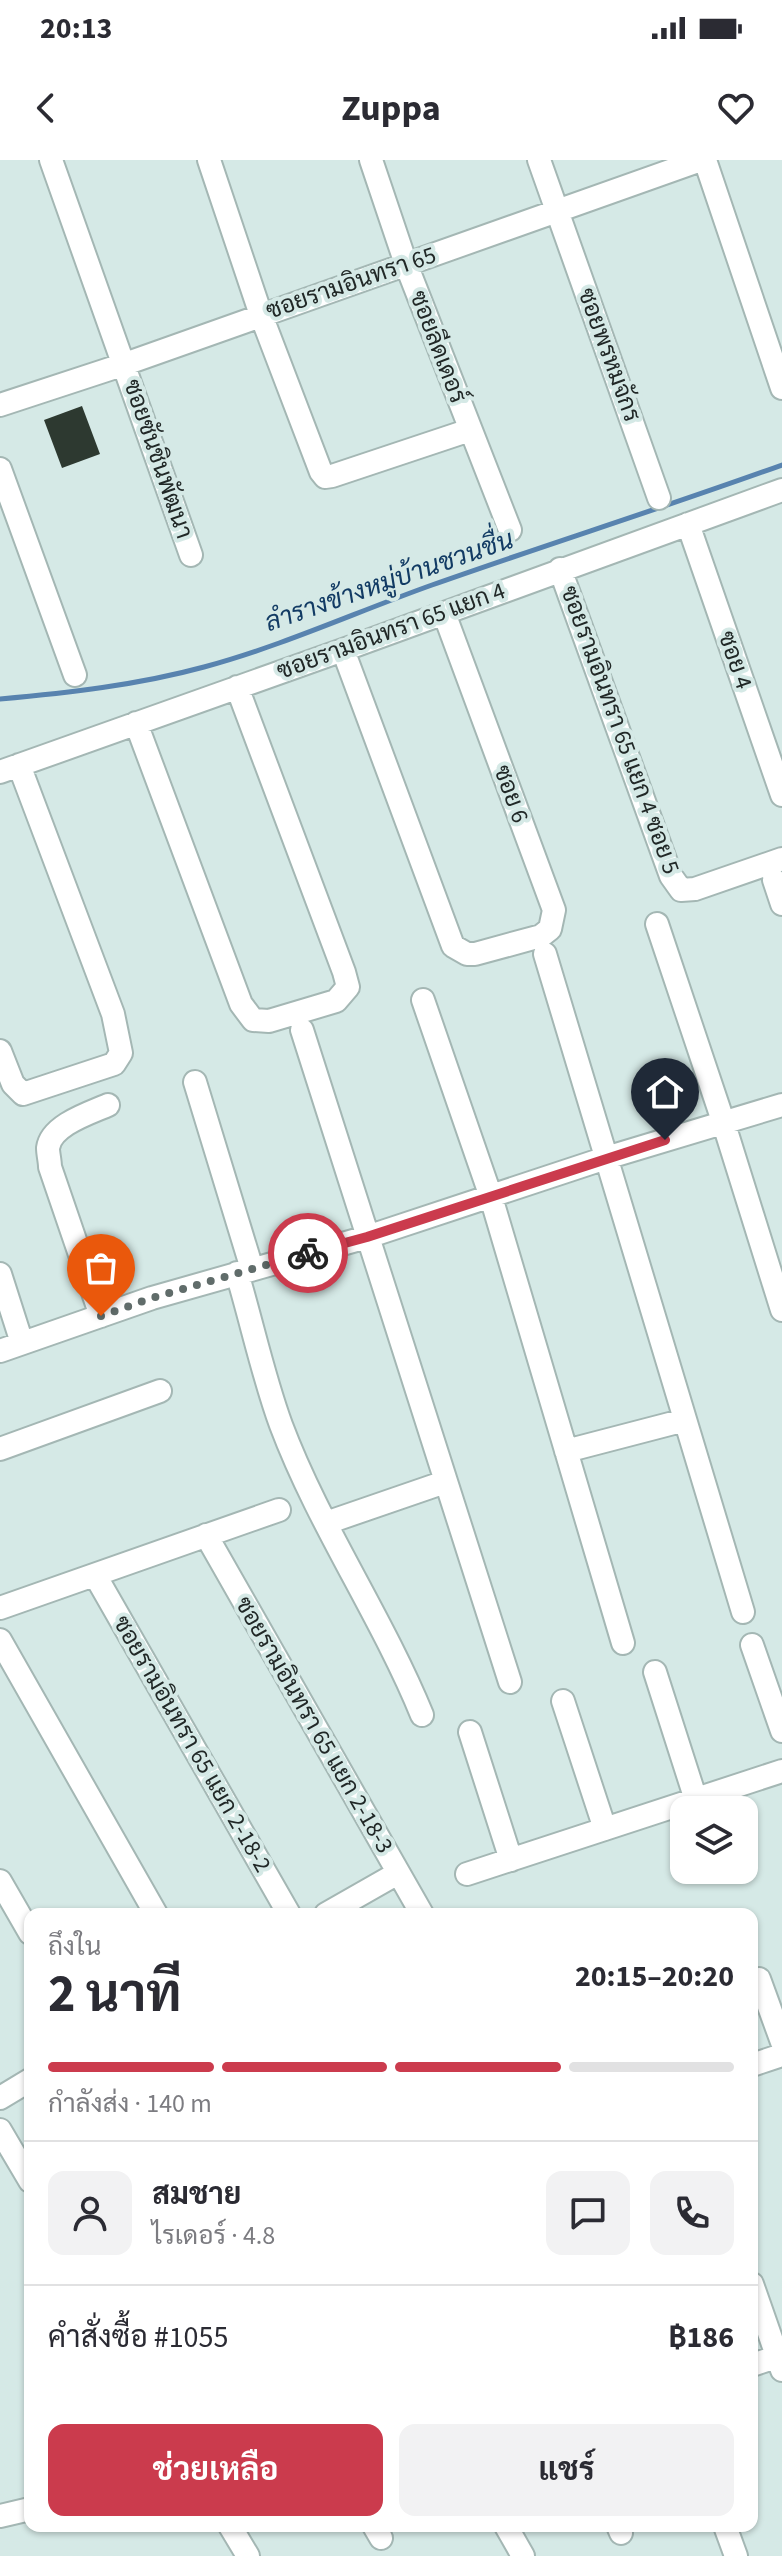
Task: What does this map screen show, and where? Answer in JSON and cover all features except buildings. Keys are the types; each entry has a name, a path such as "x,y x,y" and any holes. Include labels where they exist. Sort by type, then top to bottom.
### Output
{"street":[{"name":"ซอยซันชินพัฒนา","path":"51,160 191,555"},
{"path":"209,160 261,315 325,477 470,430"},
{"name":"ซอยลีดเดอร์","path":"371,160 406,264 510,530"},
{"name":"ซอยพรหมจักร","path":"539,160 659,498"},
{"name":"ซอยรามอินทรา 65","path":"0,405 125,364 703,160"},
{"path":"703,160 782,388"},
{"path":"0,469 75,675"},
{"name":"ซอยรามอินทรา 65 แยก 4","path":"10,768 782,490"},
{"name":"ซอย 4","path":"688,524 782,795"},
{"name":"ซอยรามอินทรา 65 แยก 4 ซอย 5","path":"560,569 671,876 681,890 695,889 738,873 778,869"},
{"name":"ซอย 6","path":"343,650 453,946 467,954 541,936 550,929 554,910 444,613"},
{"path":"136,723 241,1004 253,1020 301,1021 336,1001 348,987 237,687"},
{"path":"0,1051 13,1084 23,1094 114,1064 121,1053 113,1014 10,768"},
{"path":"778,869 782,904"},
{"path":"657,924 782,1310"},
{"path":"545,954 743,1612"},
{"path":"423,1000 491,1197 623,1643"},
{"path":"301,1021 510,1682"},
{"path":"195,1082 281,1424 326,1523 404,1672 422,1715"},
{"path":"101,1316 50,1167 48,1146 54,1134 73,1120 108,1105"},
{"path":"0,1351 152,1298 367,1237 606,1158 782,1105"},
{"path":"0,1274 22,1343"},
{"path":"0,1449 160,1391"},
{"path":"566,1451 685,1420"},
{"path":"326,1523 445,1482"},
{"path":"0,1608 279,1510"},
{"name":"ซอยรามอินทรา 65 แยก 2-18-3","path":"206,1535 418,1908"},
{"name":"ซอยรามอินทรา 65 แยก 2-18-2","path":"95,1575 286,1908"},
{"path":"0,1640 153,1908"},
{"path":"752,1645 782,1731"},
{"path":"655,1672 695,1796"},
{"path":"563,1701 605,1829"},
{"path":"470,1732 511,1860"},
{"path":"708,1796 782,1771"},
{"path":"467,1874 670,1808"},
{"path":"337,1908 398,1873"},
{"path":"0,1881 24,1923"},
{"path":"759,1979 782,2042"},
{"path":"758,2063 782,2055"},
{"path":"0,2098 24,2084"},
{"path":"0,2130 24,2171"},
{"path":"758,2300 780,2360 758,2364"},
{"path":"0,2516 24,2510"},
{"path":"234,2532 248,2556"},
{"path":"509,2532 523,2556"},
{"path":"727,2532 736,2556"}],"waterway":[{"name":"ลำรางข้างหมู่บ้านชวนชื่น","path":"0,699 128,683 233,659 432,585 782,465"}],"way so far":[{"path":"101,1316 308,1253"}],"route":[{"path":"308,1253 367,1237 665,1140"}]}
